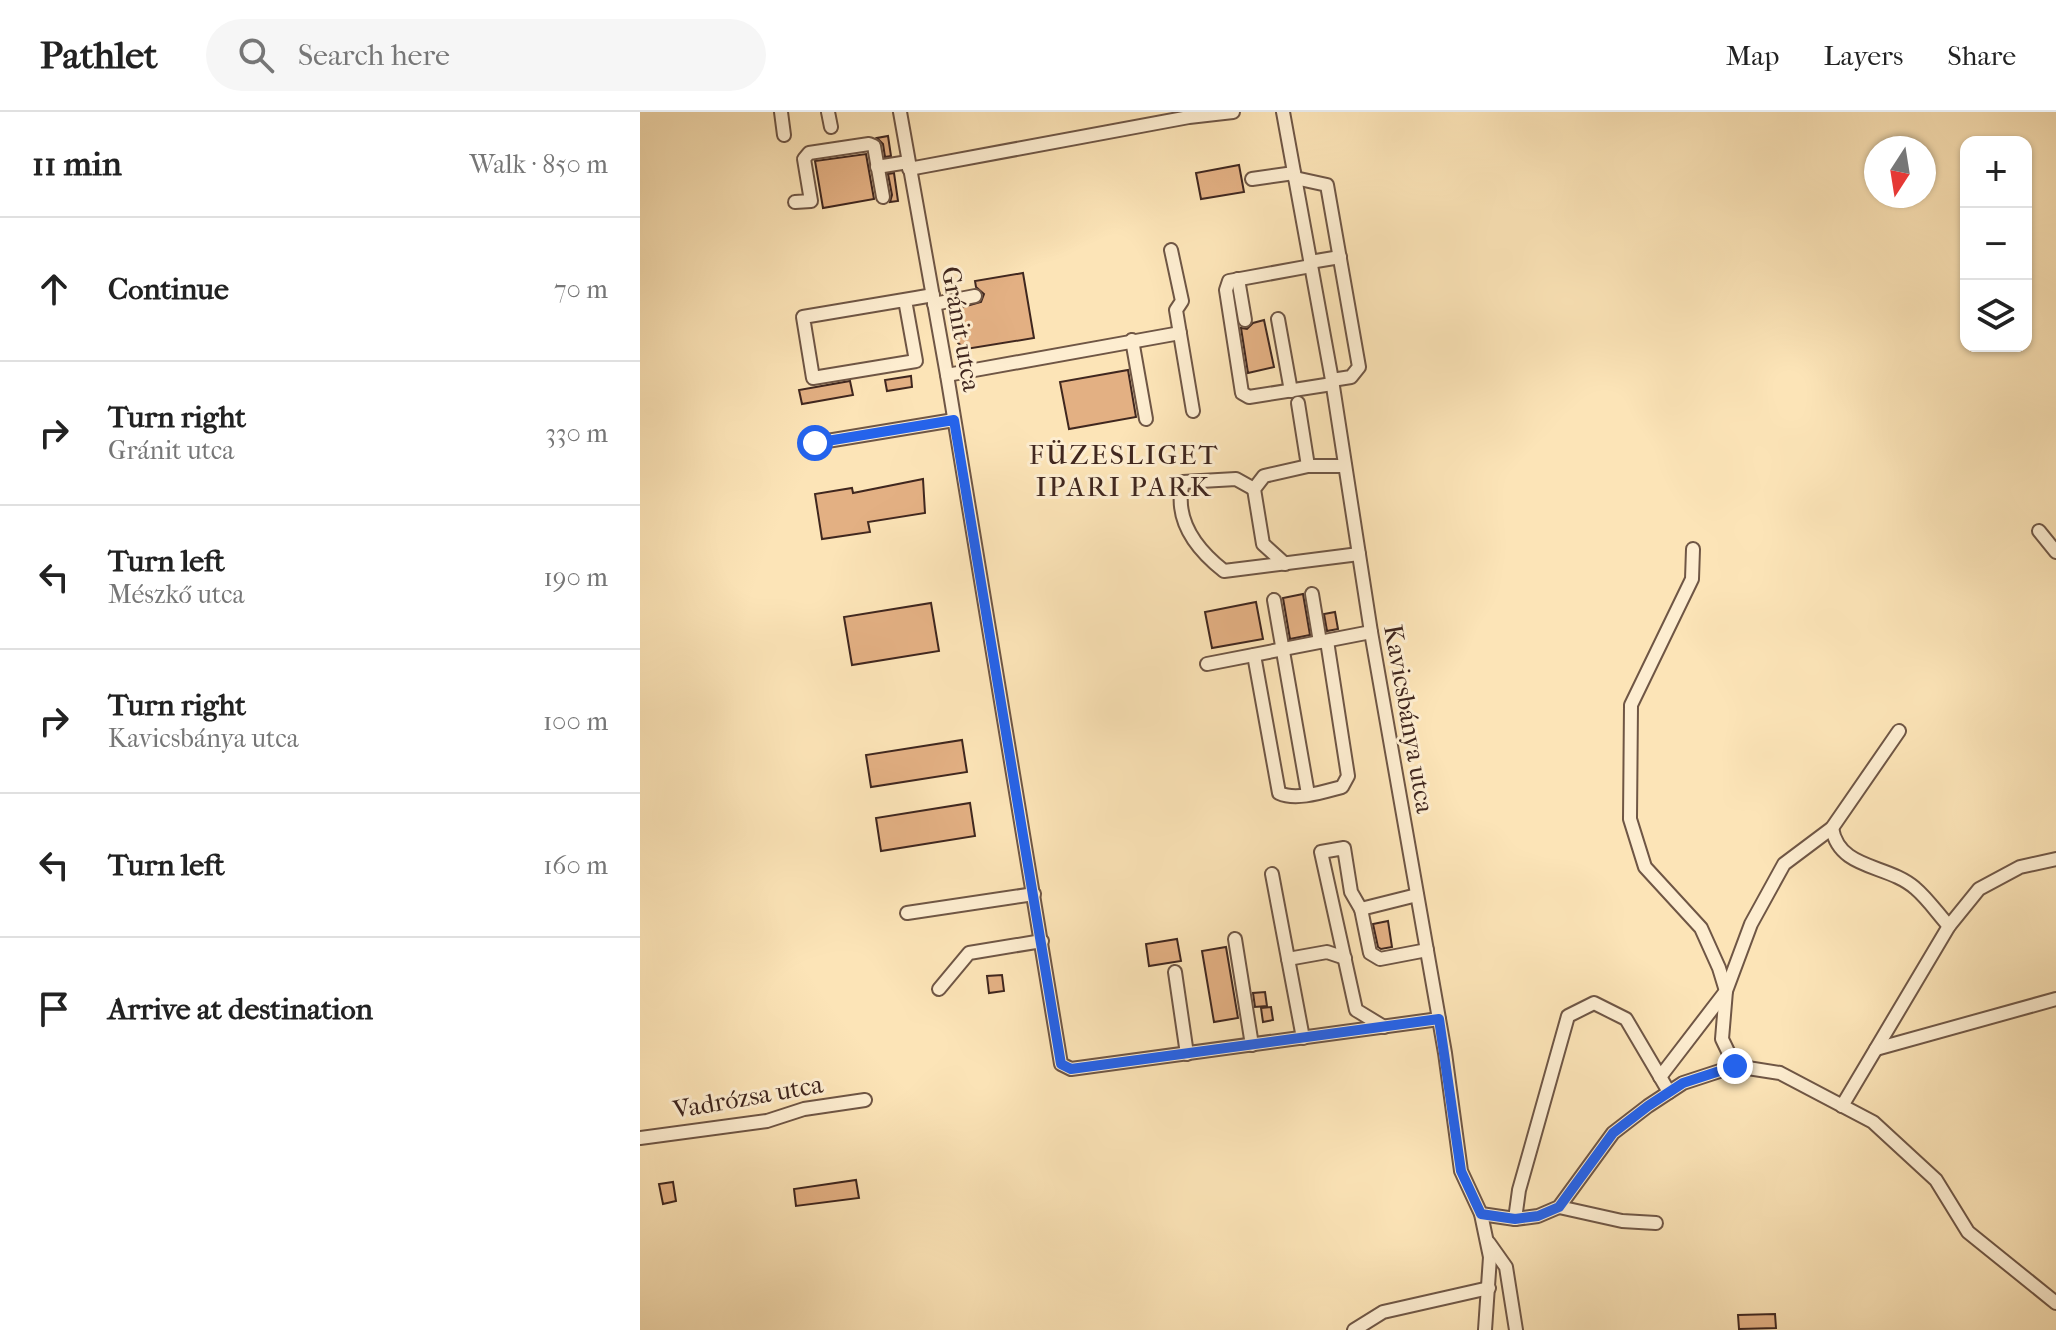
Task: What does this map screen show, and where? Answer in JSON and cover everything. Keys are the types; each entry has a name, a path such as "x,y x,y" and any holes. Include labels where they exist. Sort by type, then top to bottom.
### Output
{"street":[{"path":"781,112 784,135"},
{"path":"828,112 831,127"},
{"name":"Gránit utca","path":"900,112 947,375 1061,1064 1071,1069 1187,1054"},
{"path":"877,167 909,166 1189,114 1233,112"},
{"name":"Kavicsbánya utca","path":"1283,112 1332,382 1371,632 1439,1019 1461,1171 1481,1214 1490,1257 1485,1330"},
{"path":"795,202 811,201 804,159 809,153 869,144 874,146 883,197"},
{"path":"1252,179 1294,175 1327,185 1340,257 1359,367 1351,377 1332,382 1249,397 1242,393 1226,290 1229,281 1340,257"},
{"path":"1171,250 1182,301 1176,310 1193,411"},
{"path":"1238,279 1245,320"},
{"path":"905,300 916,361 813,378 803,317 905,300 975,296"},
{"path":"1278,319 1291,391"},
{"path":"947,375 1180,333"},
{"path":"1137,340 1146,419"},
{"path":"1298,403 1308,466"},
{"path":"815,443 954,420"},
{"path":"1285,564 1263,544 1254,489 1264,476 1308,466 1345,466"},
{"path":"1254,489 1236,479 1183,482 1180,494 1183,523 1202,554 1224,571 1359,554"},
{"path":"2039,531 2056,552"},
{"path":"1693,549 1692,579 1631,705 1630,819 1645,867 1701,928 1726,991"},
{"path":"1254,655 1279,793 1287,797 1342,787 1348,776 1312,594"},
{"path":"1274,600 1308,794"},
{"path":"1207,664 1371,632"},
{"path":"1735,1066 1722,1039 1726,991 1751,924 1784,864 1832,828 1899,731"},
{"path":"1832,828 1835,844 1848,856 1914,887 1949,926"},
{"path":"1384,1027 1356,1010 1321,852 1344,848 1351,892 1362,911 1370,953 1380,959 1427,950"},
{"path":"1842,1106 1949,926 1979,889 2020,867 2056,859"},
{"path":"1272,874 1303,1038"},
{"path":"907,913 1034,894"},
{"path":"1362,911 1417,895"},
{"path":"1235,939 1252,1045"},
{"path":"939,989 969,953 1042,941"},
{"path":"1288,959 1327,952 1345,958"},
{"path":"1175,972 1187,1054 1439,1019"},
{"path":"1660,1077 1726,991"},
{"path":"1876,1049 2056,999"},
{"path":"1515,1219 1519,1190 1568,1016 1594,1003 1626,1019 1669,1092"},
{"path":"1481,1214 1515,1219 1538,1216 1559,1207 1613,1133 1683,1083 1735,1066 1780,1073 1873,1122 1936,1180 1968,1232 2056,1303"},
{"name":"Vadrózsa utca","path":"640,1138 767,1121 804,1109 865,1100"},
{"path":"1559,1207 1622,1221 1656,1223"},
{"path":"1486,1240 1506,1267 1516,1330"},
{"path":"1354,1330 1383,1312 1489,1288"}],"building":[{"path":"888,136 891,156 885,157 883,144 877,138"},
{"path":"866,154 874,199 823,208 815,161"},
{"path":"1239,165 1244,192 1201,199 1196,173"},
{"path":"894,173 898,201 890,202 892,195 888,174"},
{"path":"1023,273 1034,338 966,349 958,343 952,310 981,302 984,294 976,287 975,281"},
{"path":"1264,320 1274,367 1248,373 1241,328 1247,329 1253,323"},
{"path":"1128,370 1136,417 1069,429 1060,382"},
{"path":"911,376 912,387 887,391 885,380"},
{"path":"850,381 853,395 802,404 799,390"},
{"path":"923,479 925,513 868,522 870,532 822,539 815,494 852,488 853,493"},
{"path":"1303,594 1310,635 1290,639 1283,598"},
{"path":"1256,602 1263,639 1212,648 1205,612"},
{"path":"931,603 939,651 852,665 844,617"},
{"path":"1335,612 1338,629 1327,631 1324,614"},
{"path":"962,740 967,772 871,787 866,755"},
{"path":"970,803 975,836 881,851 876,818"},
{"path":"1388,921 1392,947 1381,949 1373,924"},
{"path":"1177,939 1181,961 1149,966 1146,944"},
{"path":"1226,947 1238,1018 1214,1022 1202,951"},
{"path":"1002,975 1004,991 989,993 987,976"},
{"path":"1265,992 1267,1006 1255,1007 1253,993"},
{"path":"1271,1007 1273,1020 1263,1022 1261,1008"},
{"path":"856,1180 859,1198 796,1206 794,1189"},
{"path":"673,1182 676,1201 663,1204 659,1184"},
{"path":"1775,1314 1776,1328 1739,1329 1738,1315"}],"district":[{"name":"FÜZESLIGET IPARI PARK","path":"1124,470"}],"route":[{"path":"815,443 954,420 1061,1064 1071,1069 1439,1019 1461,1171 1481,1214 1515,1219 1538,1216 1559,1207 1613,1133 1648,1106 1683,1083 1735,1066"}]}
